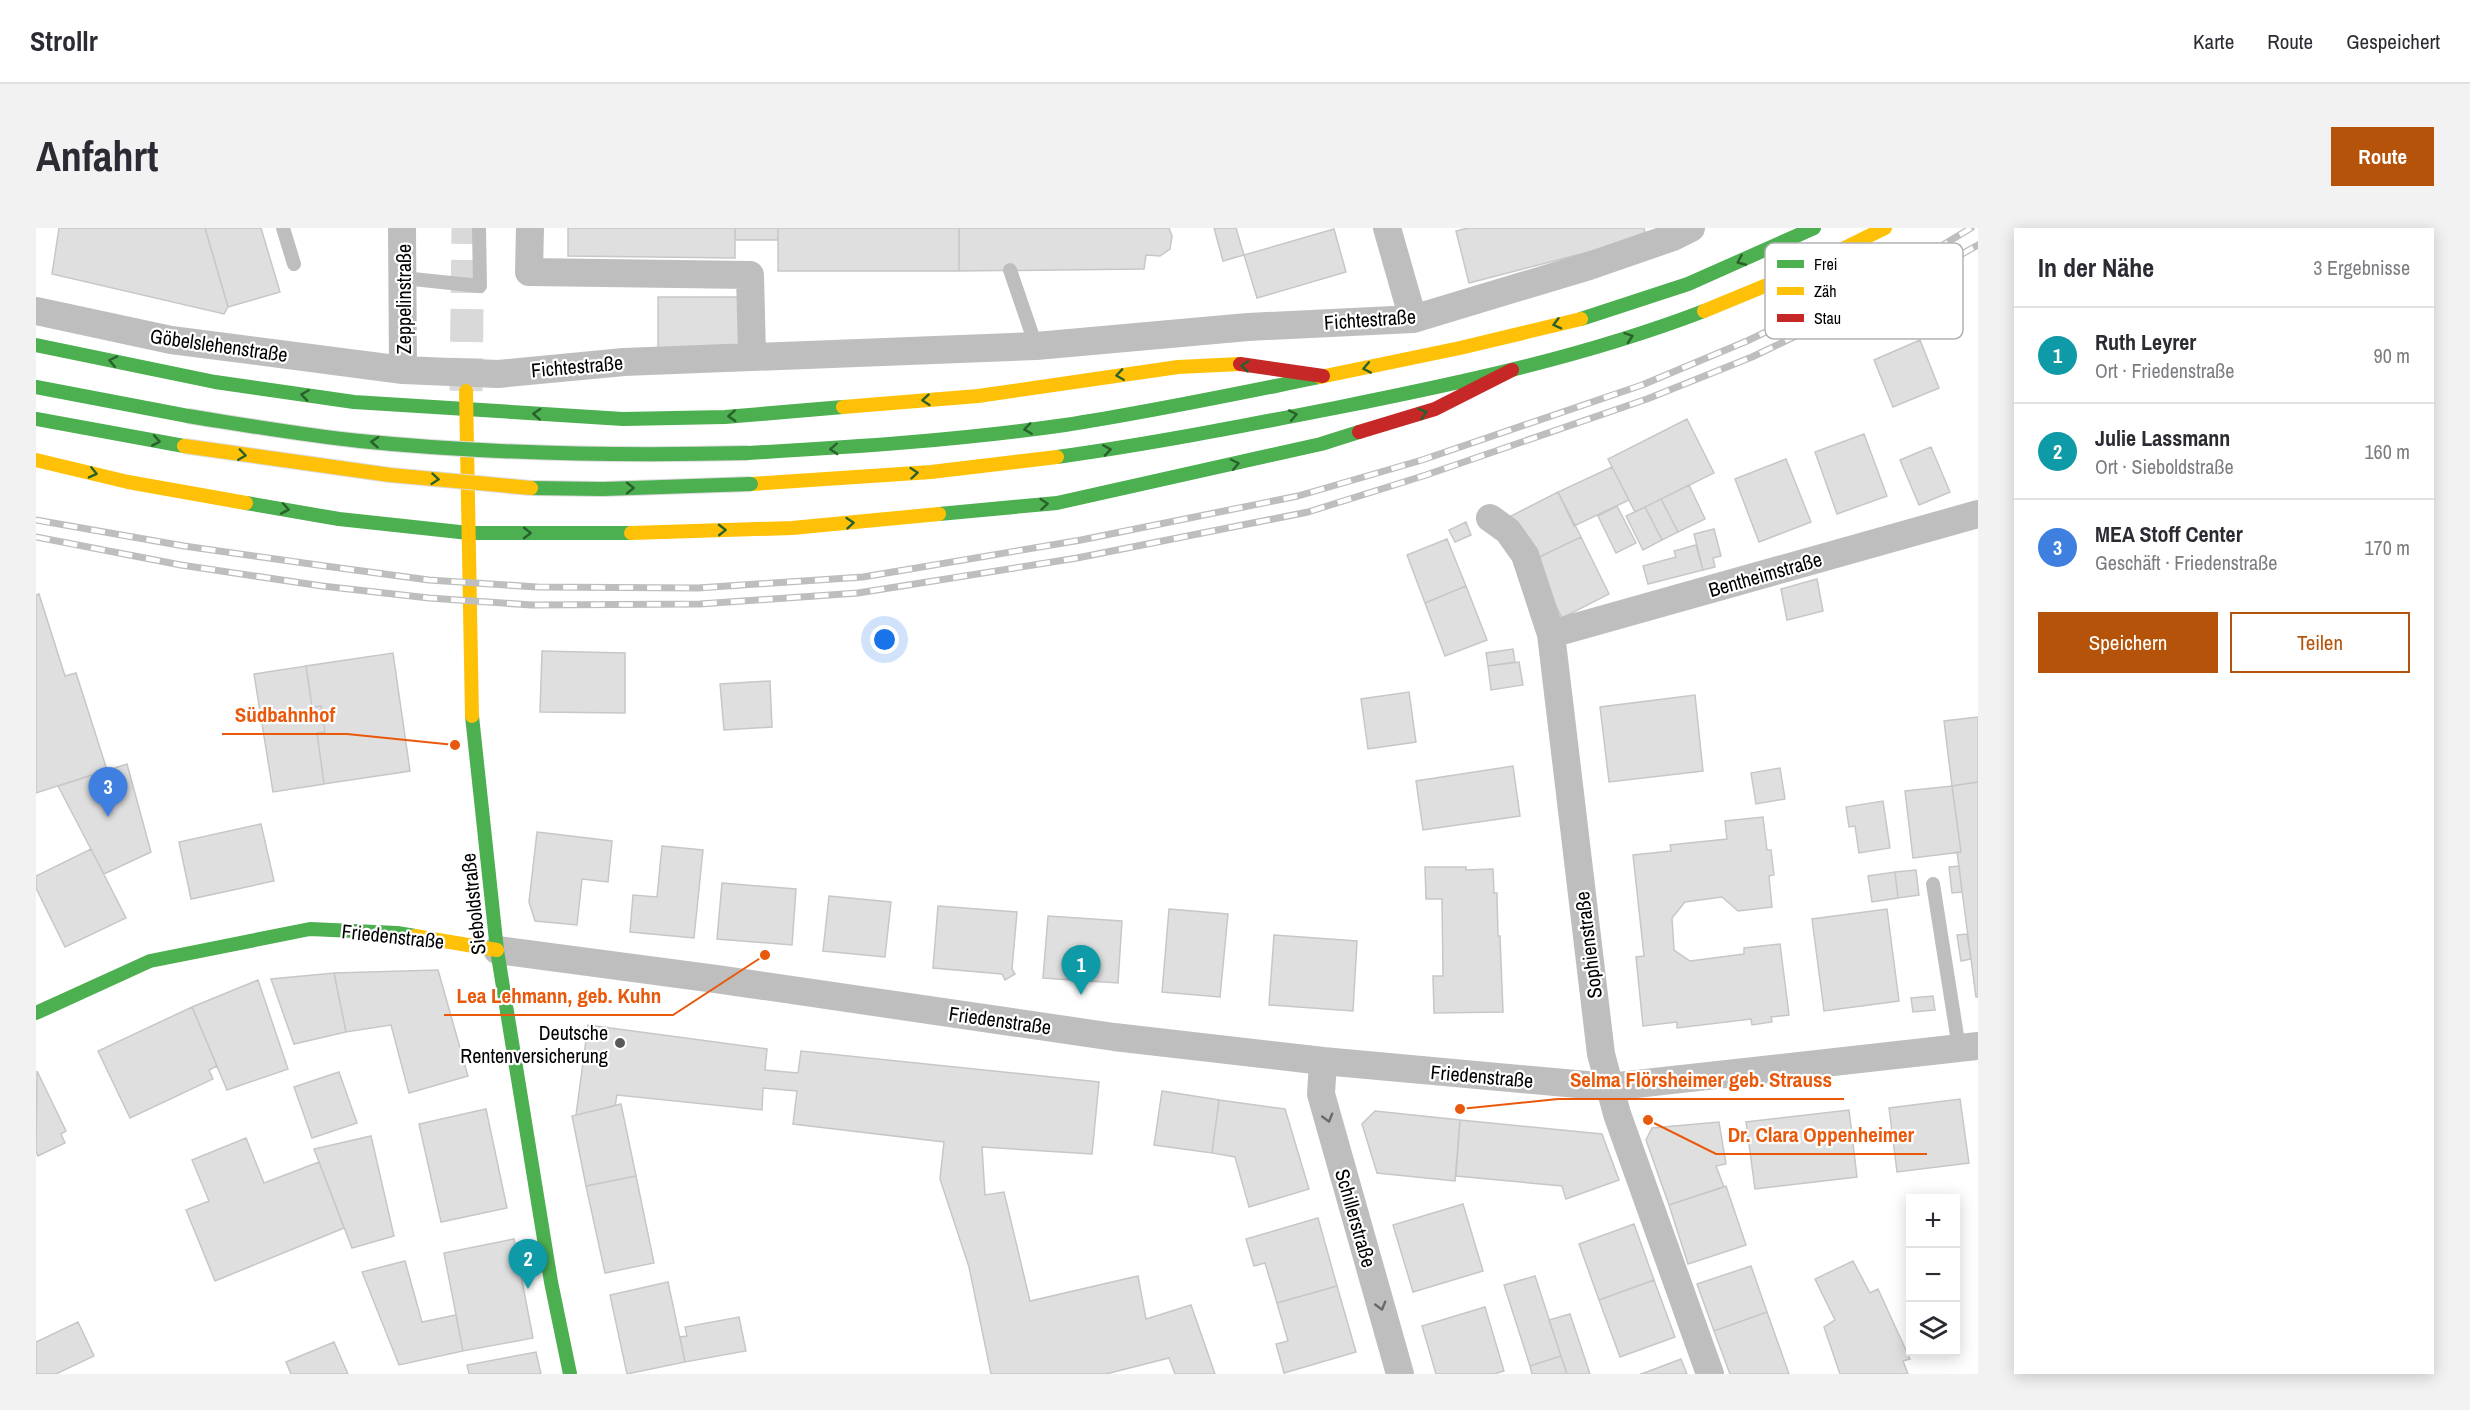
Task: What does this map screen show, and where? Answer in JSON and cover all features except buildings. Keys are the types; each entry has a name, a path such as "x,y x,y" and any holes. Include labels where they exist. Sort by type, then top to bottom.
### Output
{"main road":[{"path":"1780,243 1814,228"},
{"path":"1854,243 1885,228"},
{"path":"36,387 188,416 359,441 519,452 621,454 748,453 859,447 992,434 1109,418 1503,339 1611,310 1694,281 1765,250"},
{"path":"36,419 184,446 360,472 516,487 634,488 862,478 991,466 1112,449 1324,410 1512,370 1609,344 1700,312 1765,285"},
{"path":"36,345 215,382 354,402 623,419 725,417 978,396 1178,367 1242,364 1323,376"},
{"path":"36,460 128,482 327,517 469,533 792,528 1057,503 1321,444 1435,409 1512,370"},
{"path":"466,391 469,533"},
{"name":"Sieboldstraße","path":"469,533 473,738 497,950 551,1282 570,1374"},
{"name":"Friedenstraße","path":"36,1013 150,961 310,928 397,933 497,950"}],"street":[{"name":"Zeppelinstraße","path":"402,228 403,370"},
{"path":"530,228 529,272 750,275 752,355"},
{"path":"1387,228 1413,319"},
{"name":"Fichtestraße","path":"403,370 498,374 624,362 752,355 1036,346 1248,327 1413,319 1589,266 1673,237 1691,228"},
{"name":"Göbelslehenstraße","path":"36,311 171,340 403,370"},
{"name":"Bentheimstraße","path":"1551,634 1978,514"},
{"name":"Sophienstraße","path":"1490,518 1508,531 1525,555 1551,634 1601,1054 1609,1088 1710,1374"},
{"name":"Friedenstraße","path":"497,950 716,979 1114,1037 1323,1061 1609,1088 1969,1047"},
{"name":"Schillerstraße","path":"1323,1061 1321,1094 1400,1374"}],"lane":[{"path":"284,228 294,264"},
{"path":"403,278 480,286 479,228"},
{"path":"1010,270 1036,346"},
{"path":"1933,884 1969,1047"}],"tunnel":[{"path":"466,391 468,228"}],"railway":[{"path":"1946,243 1971,228"},
{"path":"1963,253 1978,245"},
{"path":"36,520 184,546 429,580 537,587 698,588 863,577 1081,540 1298,496 1422,460 1642,385 1765,332"},
{"path":"36,537 181,565 322,586 429,598 532,605 700,604 858,593 1077,558 1308,512 1426,475 1647,399 1752,357 1789,339"}],"traffic: fast":[{"path":"1780,243 1814,228"},
{"path":"1581,319 1688,284 1765,250"},
{"path":"1057,457 1231,428 1382,399 1567,355 1704,311"},
{"path":"36,345 215,382 354,402 623,419 725,417 843,407"},
{"path":"748,453 907,442 1065,425 1320,377"},
{"path":"36,387 188,416"},
{"path":"188,416 338,439 457,449 602,454 748,453"},
{"path":"36,419 184,446"},
{"path":"939,514 1057,503 1321,444 1359,432"},
{"path":"531,488 603,489 751,484"},
{"path":"246,503 339,519 469,533 631,533"},
{"path":"472,716 497,950 551,1282 570,1374"},
{"path":"36,1013 150,961 310,929 415,936"}],"traffic: slow":[{"path":"1855,243 1885,228"},
{"path":"1704,311 1765,286"},
{"path":"1320,377 1460,348 1581,319"},
{"path":"843,407 978,396 1178,367 1240,364"},
{"path":"466,391 472,716"},
{"path":"184,446 390,475 531,488"},
{"path":"751,484 931,472 1057,457"},
{"path":"36,460 128,482 246,503"},
{"path":"631,533 792,528 939,514"},
{"path":"415,936 497,950"}],"traffic: jam":[{"path":"1240,364 1323,376"},
{"path":"1359,432 1435,409 1512,370"}],"place":[{"name":"Südbahnhof","path":"455,745"},
{"name":"MEA Stoff Center","path":"108,817"},
{"name":"Lea Lehmann, geb. Kuhn","path":"765,955"},
{"name":"Ruth Leyrer","path":"1081,995"},
{"name":"Deutsche Rentenversicherung","path":"620,1043"},
{"name":"Selma Flörsheimer geb. Strauss","path":"1460,1109"},
{"name":"Dr. Clara Oppenheimer","path":"1648,1120"},
{"name":"Julie Lassmann","path":"528,1289"}]}
